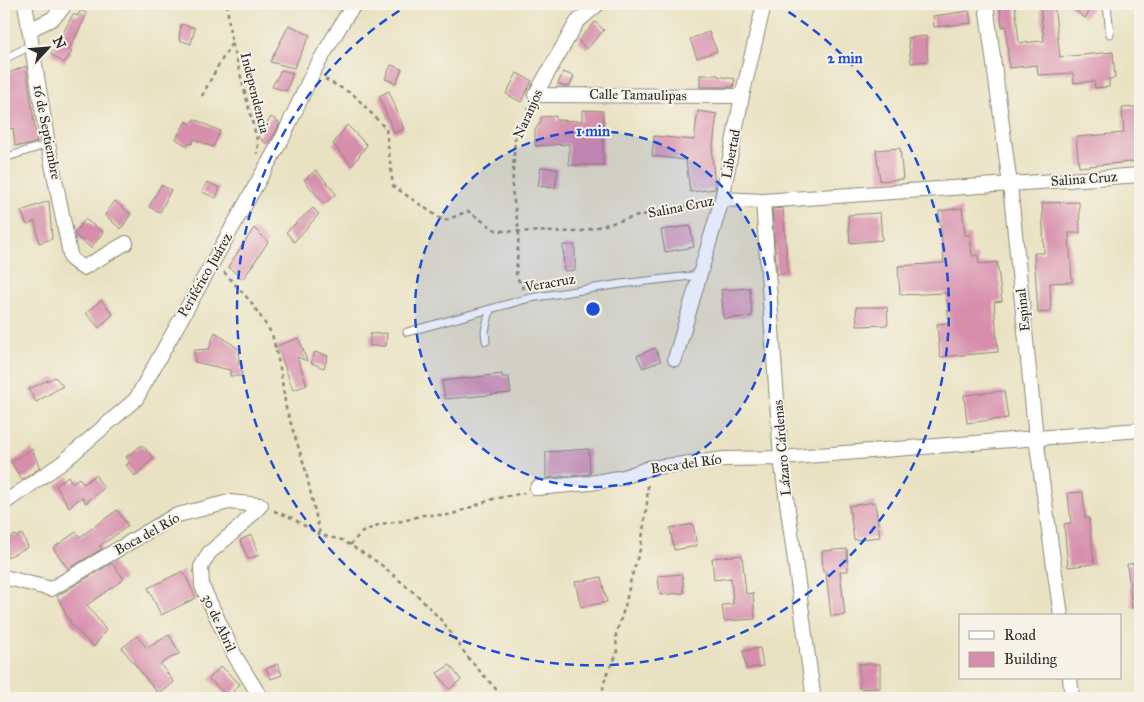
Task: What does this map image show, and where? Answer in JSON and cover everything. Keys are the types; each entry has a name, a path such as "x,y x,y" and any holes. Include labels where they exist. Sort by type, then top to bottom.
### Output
{"street":[{"name":"16 de Septiembre","path":"25,4 48,144 71,259 83,268 126,243"},
{"name":"Periférico Juárez","path":"4,503 62,463 136,399 283,138 313,72 355,4"},
{"name":"Naranjos","path":"535,94 576,22 598,4"},
{"name":"Libertad","path":"675,359 722,199 742,96 764,4"},
{"name":"Espinal","path":"986,4 1010,185 1036,438 1061,614"},
{"path":"29,30 52,18 62,9"},
{"name":"Calle Tamaulipas","path":"535,94 742,96"},
{"name":"Salina Cruz","path":"722,199 763,201 1140,175"},
{"name":"Lázaro Cárdenas","path":"763,201 781,458 813,694"},
{"name":"Boca del Río","path":"537,488 590,484 624,477 649,468 725,459 781,458 1140,430"},
{"name":"Boca del Río","path":"4,577 51,589 174,516 229,502 261,505"},
{"name":"30 de Abril","path":"261,505 242,525 209,553 201,567 202,586 235,656 261,698"},
{"path":"1070,680 1072,698"}],"lane":[{"path":"1107,4 1110,34"},
{"path":"4,59 32,45"},
{"path":"4,158 48,144"},
{"name":"Veracruz","path":"407,332 530,298 700,275"},
{"path":"486,341 485,331 490,310"}],"path":[{"name":"Independencia","path":"227,4 230,34 258,144 257,162"},
{"path":"202,96 232,43"},
{"name":"Salina Cruz","path":"313,72 354,95 386,129 393,186 444,221 468,211 497,231 579,232 638,216 722,199"},
{"name":"Naranjos","path":"530,298 516,276 519,232 512,190 515,138 535,94"},
{"path":"214,262 251,302 272,334 280,368 286,408 305,468 320,535"},
{"path":"604,698 603,686 608,670 617,655 616,634 642,546 649,468"},
{"path":"350,545 362,534 380,524 403,521 423,515 450,516 493,499 523,494 537,488"},
{"path":"261,505 292,518 320,535 342,540 378,563 419,597 443,622 469,659 504,698"}],"building":[{"path":"1000,4 1015,4 1019,43 1044,41 1040,4 1054,4 1060,57 1113,52 1115,78 1109,79 1109,87 1095,88 1094,81 1074,83 1073,73 1038,75 1037,65 1009,68 1006,26 1002,27"},
{"path":"1067,4 1086,4 1092,8 1085,18"},
{"path":"81,10 87,14 69,50 72,52 64,63 51,54 63,36 73,14 77,16"},
{"path":"969,11 971,23 934,27 933,16"},
{"path":"595,22 604,30 587,49 578,41"},
{"path":"181,24 195,28 191,44 179,40"},
{"path":"289,25 310,35 294,68 270,62"},
{"path":"709,32 717,51 697,58 690,39"},
{"path":"926,36 928,61 911,63 908,38"},
{"path":"391,65 402,69 396,83 385,79"},
{"path":"26,66 37,142 15,146 13,128 4,130 4,75"},
{"path":"281,70 293,73 286,91 272,87"},
{"path":"563,72 574,76 570,86 558,84"},
{"path":"517,73 532,81 521,102 506,94"},
{"path":"700,75 718,75 735,79 733,87 700,87"},
{"path":"389,91 404,129 394,133 379,96"},
{"path":"1138,107 1140,113 1140,161 1079,167 1076,137 1124,133 1122,108"},
{"path":"582,110 603,111 603,165 569,165 569,144 535,146 535,130 541,121 541,117 556,116 556,120 582,121"},
{"path":"698,111 717,114 712,154 715,189 690,192 686,160 652,156 654,136 694,140"},
{"path":"271,117 280,123 267,144 258,137"},
{"path":"194,119 220,131 213,147 194,139 192,144 190,143 187,146 176,139 186,121 191,124"},
{"path":"347,125 367,145 352,166 333,144"},
{"path":"900,148 903,179 880,181 876,150"},
{"path":"541,167 558,169 555,188 538,186"},
{"path":"316,170 336,194 324,204 304,180"},
{"path":"207,182 220,188 216,198 202,192"},
{"path":"161,185 171,190 160,212 149,207"},
{"path":"49,201 52,239 39,243 35,221 27,225 21,211"},
{"path":"115,201 131,214 121,229 105,215"},
{"path":"1079,202 1080,233 1069,233 1072,282 1050,283 1051,312 1038,313 1034,253 1044,253 1042,203"},
{"path":"313,208 319,214 294,242 286,232"},
{"path":"783,208 788,273 777,274 772,209"},
{"path":"962,208 965,235 970,235 972,256 978,255 979,264 997,262 1002,301 994,302 998,352 940,357 937,324 949,323 946,293 900,295 898,266 944,263 939,211"},
{"path":"880,213 882,240 850,243 848,215"},
{"path":"85,219 103,232 91,248 75,235"},
{"path":"690,226 694,247 665,252 661,230"},
{"path":"254,228 268,242 243,279 228,267"},
{"path":"563,245 575,245 575,270 564,271"},
{"path":"750,288 752,316 724,319 721,290"},
{"path":"101,300 113,314 99,328 86,313"},
{"path":"856,307 887,307 888,325 857,326"},
{"path":"215,332 240,350 238,364 241,364 242,376 230,376 230,370 195,362 194,350 209,349"},
{"path":"387,333 386,346 370,346 370,334"},
{"path":"299,338 307,361 297,357 307,385 293,390 278,348 274,347"},
{"path":"655,348 661,361 643,368 637,356"},
{"path":"315,352 328,356 324,368 311,363"},
{"path":"502,374 502,377 509,377 511,393 445,399 442,381"},
{"path":"55,377 63,386 36,402 29,389"},
{"path":"1004,391 1008,418 967,423 964,395"},
{"path":"142,445 154,458 135,476 126,465 130,462 126,457"},
{"path":"32,449 40,468 22,480 11,462"},
{"path":"589,449 590,474 546,478 546,452"},
{"path":"95,475 104,488 86,503 82,497 69,507 56,486 68,476 72,483 79,478 84,484"},
{"path":"1083,492 1085,518 1089,518 1094,564 1068,567 1064,524 1071,523 1068,493"},
{"path":"875,502 880,537 854,540 849,506"},
{"path":"117,510 128,526 100,546 102,549 68,569 53,548 76,532 80,537"},
{"path":"693,524 697,546 674,550 670,528"},
{"path":"22,534 28,547 4,559 5,540"},
{"path":"251,535 259,555 248,559 240,540"},
{"path":"847,549 848,571 840,571 845,615 831,616 826,572 823,572 822,551"},
{"path":"742,555 746,594 753,593 755,619 724,621 722,605 733,604 731,578 714,580 712,558"},
{"path":"112,563 124,579 87,605 106,630 94,647 71,624 57,596"},
{"path":"1140,563 1140,607 1132,608 1127,564"},
{"path":"183,571 196,598 161,615 148,588"},
{"path":"682,574 684,593 660,595 658,576"},
{"path":"601,577 607,602 581,607 575,582"},
{"path":"169,635 180,653 160,664 174,682 159,695 122,648 137,636 147,648"},
{"path":"760,648 763,666 746,669 743,651"},
{"path":"278,664 282,675 271,679 266,669"},
{"path":"859,664 880,664 880,688 860,689"},
{"path":"450,665 461,680 449,689 437,673"},
{"path":"221,666 240,684 228,697 209,679"}]}
